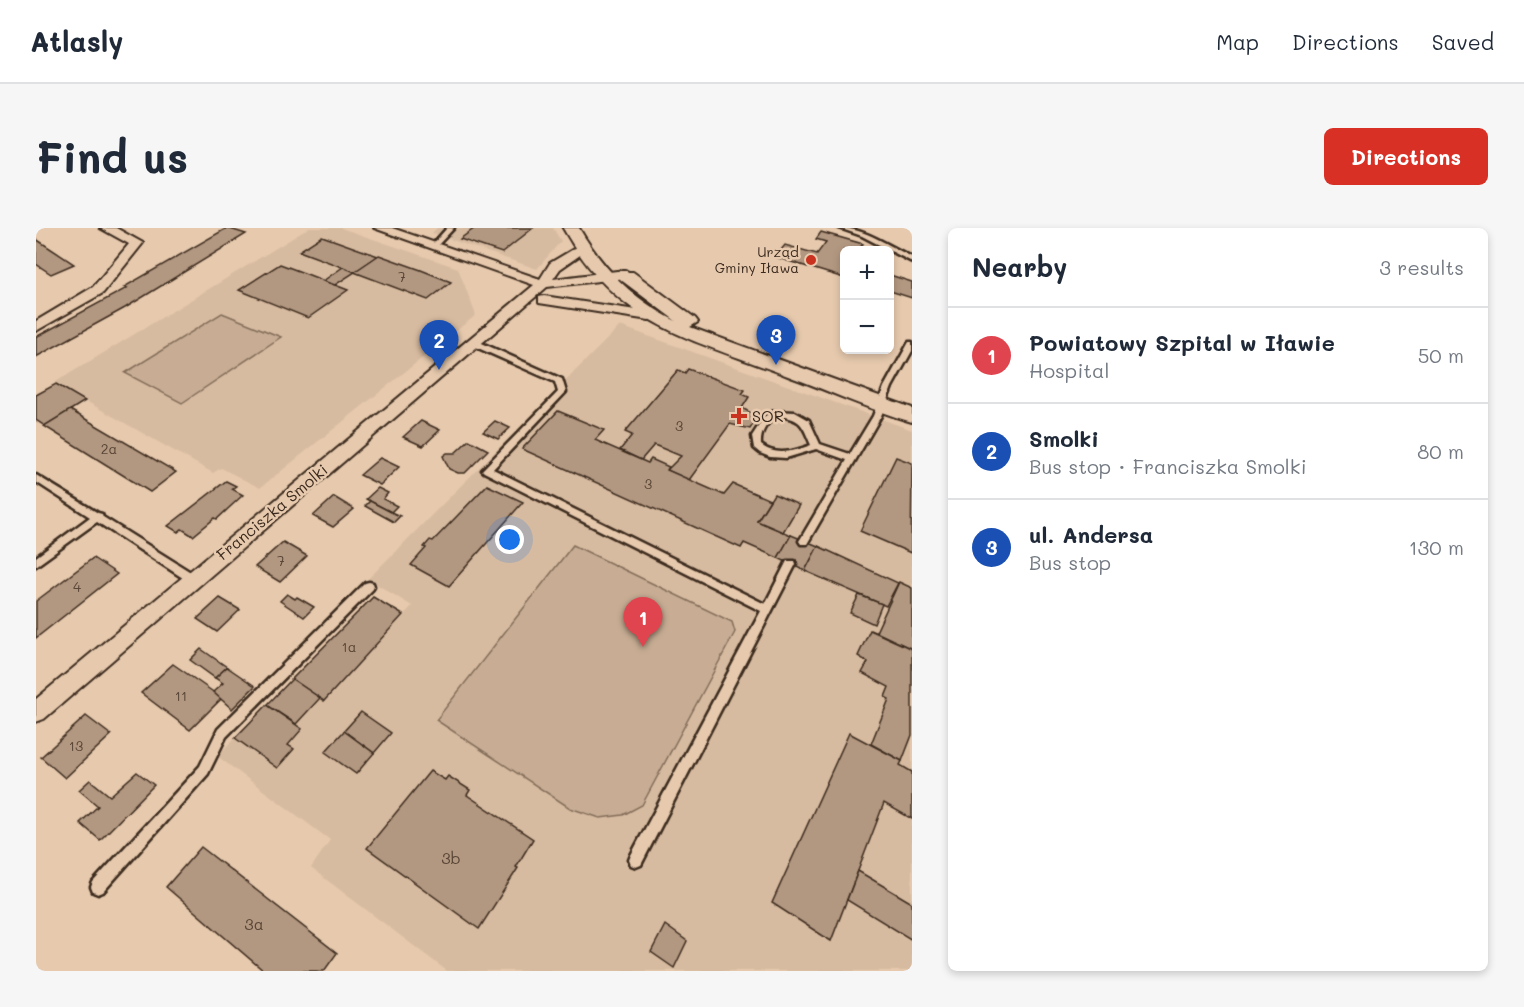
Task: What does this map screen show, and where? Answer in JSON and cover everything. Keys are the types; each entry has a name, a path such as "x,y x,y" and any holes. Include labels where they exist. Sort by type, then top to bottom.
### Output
{"street":[{"path":"36,327 98,290 136,243 106,228"},
{"path":"380,228 543,284"},
{"path":"572,230 582,248 616,275 714,341"},
{"path":"572,230 593,244 649,316 690,335 714,341 912,416"},
{"name":"Franciszka Smolki","path":"36,712 543,284 555,266 582,248"},
{"name":"Franciszka Smolki","path":"543,284 576,278 616,275"},
{"name":"Franciszka Smolki","path":"509,312 584,288 616,275"},
{"name":"Franciszka Smolki","path":"544,300 649,316"}],"lane":[{"path":"434,246 451,228"},
{"path":"842,228 864,235 912,260"},
{"path":"472,342 559,381 561,392 487,470 766,609"},
{"path":"804,541 877,416 880,404 911,350"},
{"path":"816,446 806,422 795,415 777,413 768,418 756,436 757,446 769,454 781,456 816,446 851,458"},
{"path":"36,478 99,516 193,579"},
{"path":"36,562 99,516"},
{"path":"636,860 743,660 766,609 791,564"},
{"path":"98,887 204,770 222,733 369,586"}],"shaded area":[{"path":"309,228 341,228 458,268 476,315 260,488 221,468 213,473 54,383"},
{"path":"437,228 553,228 561,241 537,269 432,233"},
{"path":"222,313 281,337 182,403 125,373"},
{"path":"620,326 912,430 912,971 447,971 311,868 330,840 217,756 292,679 324,701 412,606 368,579"},
{"path":"573,545 732,622 735,632 642,805 623,815 600,818 570,808 436,720"}],"building":[{"path":"227,228 246,234 125,308 36,357 36,337 127,288 124,287"},
{"path":"475,228 533,228 502,253 460,239"},
{"path":"821,232 863,244 861,246 840,246 840,277 775,257 785,245 817,254 826,242 816,239"},
{"path":"322,236 378,256 355,272 299,251"},
{"path":"36,239 74,264 51,274 36,264"},
{"path":"379,255 451,282 428,300 354,272"},
{"path":"280,264 348,290 308,318 239,290"},
{"path":"343,267 355,272 335,285 323,281"},
{"path":"894,276 912,282 912,298 894,292"},
{"path":"688,369 745,390 742,394 749,397 742,408 758,417 750,429 730,424 689,480 667,470 681,456 654,445 641,460 620,450 632,435 625,432 678,370 685,373"},
{"path":"56,384 85,401 45,426 36,420 36,395"},
{"path":"70,410 176,472 150,492 44,426"},
{"path":"558,411 604,430 595,440 648,463 651,459 669,467 667,470 724,495 733,484 770,500 757,521 791,535 778,558 744,543 741,548 522,449"},
{"path":"421,421 440,430 423,446 403,437"},
{"path":"495,421 510,428 498,439 483,432"},
{"path":"469,440 488,450 465,473 449,469 443,456 447,453 455,453"},
{"path":"896,457 912,463 911,553 860,531"},
{"path":"380,458 399,467 380,485 360,475"},
{"path":"226,481 236,486 232,489 243,495 217,519 215,518 193,536 182,529 178,532 168,526"},
{"path":"487,485 523,502 449,586 411,565 430,540 433,541"},
{"path":"378,488 388,493 383,499 397,506 391,512 366,499"},
{"path":"774,494 799,505 783,532 757,521"},
{"path":"334,497 354,509 333,527 313,516"},
{"path":"370,501 400,516 394,522 365,506"},
{"path":"791,535 818,546 805,571 778,558"},
{"path":"283,542 307,556 280,582 255,567"},
{"path":"818,546 898,583 886,606 805,571"},
{"path":"93,558 117,574 36,638 36,601"},
{"path":"899,582 912,588 912,649 876,632"},
{"path":"287,594 314,607 304,617 280,601"},
{"path":"859,595 882,604 874,624 850,613"},
{"path":"373,597 403,615 324,701 292,679"},
{"path":"220,598 240,610 217,632 197,619"},
{"path":"870,630 912,649 912,735 902,761 871,744 889,699 885,697 889,687 862,673 868,662 858,656"},
{"path":"201,649 227,667 215,678 190,660"},
{"path":"173,664 222,698 190,730 141,693"},
{"path":"227,667 255,686 232,709 213,692 223,683 215,678"},
{"path":"292,679 320,698 296,724 267,705"},
{"path":"267,705 302,729 288,745 294,749 277,768 235,738"},
{"path":"361,712 391,733 374,753 344,731"},
{"path":"86,716 111,735 65,778 41,757"},
{"path":"344,731 374,753 356,774 325,752"},
{"path":"849,733 902,761 900,765 912,772 912,819 884,803 831,941 772,903"},
{"path":"430,771 445,780 448,776 470,790 467,795 533,839 516,867 518,868 479,929 367,848"},
{"path":"137,772 154,785 100,840 80,823 98,806 79,790 90,780 110,796"},
{"path":"201,847 337,953 324,971 264,971 166,887"},
{"path":"858,871 912,903 912,940 847,900"},
{"path":"665,925 687,941 674,968 651,952"}],"place":[{"name":"Urząd Gminy Iława","path":"811,260"},
{"name":"ul. Andersa","path":"776,365"},
{"name":"Smolki","path":"439,370"},
{"name":"SOR","path":"739,416"},
{"name":"Powiatowy Szpital w Iławie","path":"643,647"}]}
